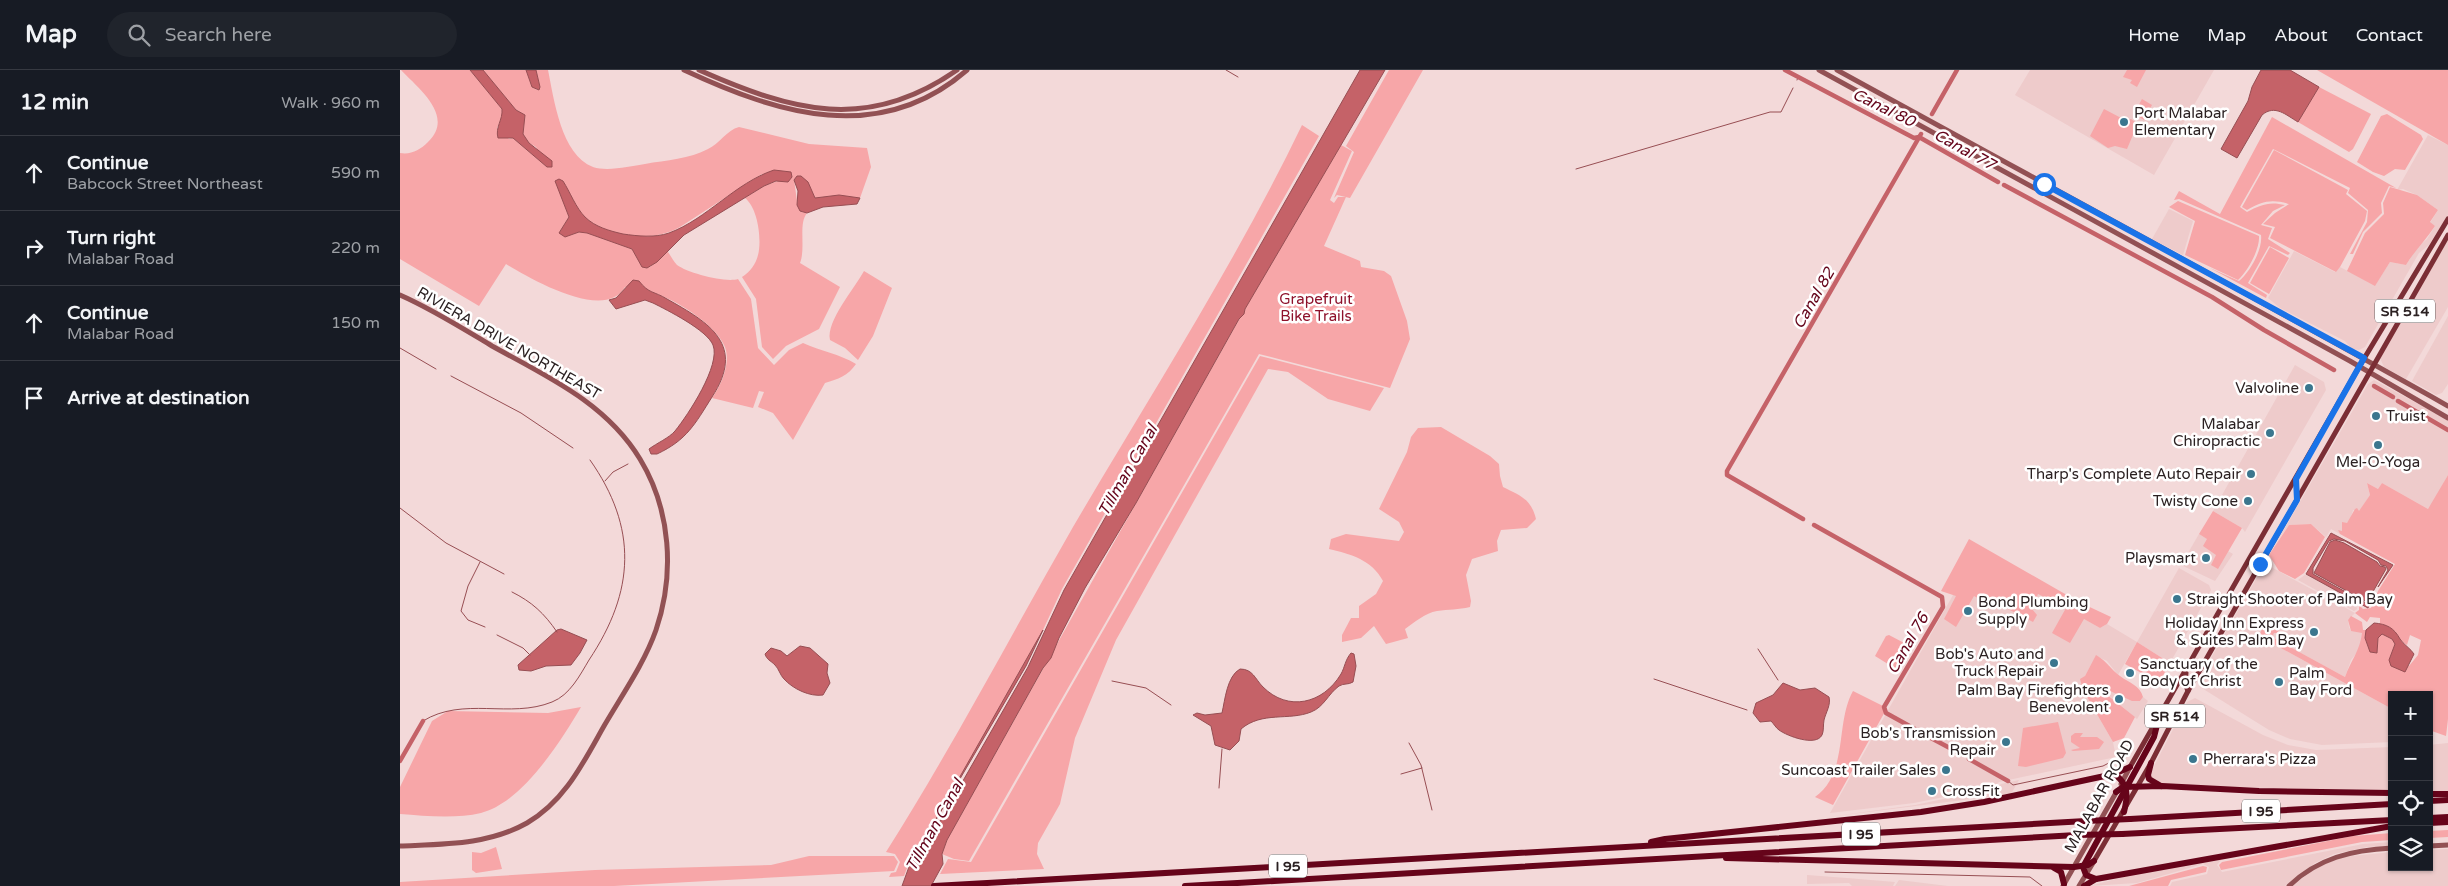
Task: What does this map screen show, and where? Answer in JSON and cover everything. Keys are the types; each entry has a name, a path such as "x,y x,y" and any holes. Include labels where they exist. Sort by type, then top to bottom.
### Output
{"highway":[{"path":"2096,879 2086,875 2083,867 2124,784 2154,737 2159,716"},
{"path":"2151,763 2149,779 2162,786"},
{"path":"1636,846 1664,839 1921,812 2002,799 2114,774 2130,767"},
{"path":"2114,774 2124,784 2128,796 2124,812"},
{"path":"2124,784 2138,787 2162,786 2259,791 2388,793"},
{"path":"2116,792 2124,784"},
{"path":"2433,794 2448,794"},
{"path":"2433,801 2448,800"},
{"name":"I 95","path":"934,886 2388,804"},
{"path":"2433,818 2448,818"},
{"name":"I 95","path":"1185,886 2078,835 2388,820"},
{"path":"2433,823 2448,822"},
{"path":"2084,886 2096,879 2388,827"},
{"path":"1710,857 2053,867 2083,867 2094,860"},
{"path":"2053,867 2061,872 2063,885"}],"main road":[{"path":"684,70 719,86 770,104 802,112 844,117 908,107 938,91 968,70"},
{"path":"698,70 780,100 804,106 839,110 865,109 894,103 934,86 957,70"},
{"path":"1819,70 2370,372 2448,418"},
{"path":"1837,70 2364,358 2448,406"},
{"name":"MALABAR ROAD","path":"2124,784 2130,767 2359,366 2447,223"},
{"name":"MALABAR ROAD","path":"2086,875 2124,812 2188,691 2448,233"},
{"path":"2223,291 2236,292 2238,289"},
{"name":"RIVIERA DRIVE NORTHEAST","path":"400,295 447,319 579,395 608,418 628,441 651,480 667,534 668,561 664,604 656,631 645,655 579,772 560,796 529,822 502,835 473,842 400,846"},
{"path":"2296,479 2297,500"},
{"path":"2187,670 2185,683 2188,691"},
{"name":"MALABAR ROAD","path":"2063,885 2116,792"},
{"path":"2433,846 2448,845"},
{"path":"2288,886 2317,865 2336,856 2368,849 2388,848"},
{"name":"SR 514","path":"2079,886 2086,875"}],"shaded area":[{"path":"470,70 483,70 516,110 525,115 523,134 529,143 552,161 552,167 547,167 513,138 498,138 497,134 502,109"},
{"path":"526,70 536,70 539,90 532,87"},
{"path":"1360,70 1385,70 1245,309 1244,314 1239,319 1136,503 1085,588 1059,638 1051,658 1043,668 947,840 942,854 943,864 931,886 902,886 910,864 932,835 1028,667 1064,590"},
{"name":"Port Malabar Elementary","path":"2030,70 2214,70 2154,175 2015,95"},
{"path":"2261,70 2290,70 2319,87 2298,122 2285,114 2271,110 2262,115 2237,158 2221,149 2248,101 2252,87"},
{"path":"2428,135 2448,145 2448,215 2429,245 2419,253 2365,347 2359,350 2352,349 2345,341 2280,308 2268,298 2294,251 2335,272 2340,267 2375,285 2390,262 2406,265 2435,226 2430,223 2438,210 2417,195 2403,189 2397,190"},
{"path":"774,170 791,172 792,177 788,182 776,181 764,186 684,235 657,262 647,268 642,267 632,249 587,233 579,232 565,237 559,233 569,217 555,181 559,179 563,181 582,213 593,223 623,234 652,236 664,235 683,227 746,183"},
{"path":"797,176 801,176 808,182 815,198 839,195 860,198 857,204 823,207 807,213 800,211 797,205 798,191 794,180"},
{"path":"2169,209 2193,221 2183,255 2152,239"},
{"path":"2448,239 2448,307 2406,379 2384,367 2380,358"},
{"path":"633,280 639,281 649,290 697,317 709,327 724,349 725,363 722,379 712,397 683,437 657,454 651,454 649,449 675,431 688,414 702,390 712,365 713,345 703,333 686,321 645,300 616,309 609,300 616,298"},
{"path":"2448,316 2448,384 2442,393 2436,395 2412,381"},
{"path":"2295,365 2324,382 2326,390 2245,532 2242,528 2213,511"},
{"path":"2374,380 2448,420 2448,475 2432,504 2428,509 2382,483 2378,489 2367,483 2370,495 2359,512 2353,510 2350,521 2344,525 2342,531 2339,532 2340,534 2331,529 2326,537 2311,524 2289,525 2278,540 2368,384"},
{"path":"2331,533 2393,565 2378,587 2388,570 2386,566 2381,565 2378,560 2345,541 2334,539 2329,541 2313,568 2313,574 2366,603 2373,596 2368,608 2306,574"},
{"path":"2199,534 2233,554 2215,581 2181,565"},
{"path":"2335,540 2344,543 2377,562 2380,566 2385,567 2386,569 2367,602 2314,573 2330,542"},
{"path":"1975,556 2100,628 2107,624 2137,642 2118,675 2107,661 2096,656 2085,676 2083,690 2113,742 2116,757 1999,782 1994,787 1914,803 1830,813"},
{"path":"2268,558 2268,563 2273,568 2355,613 2348,620 2349,627 2351,631 2362,631 2362,633 2360,649 2351,660 2345,677 2272,637 2275,626 2269,621 2258,637 2260,641 2268,641 2388,707 2388,742 2322,745 2290,739 2269,730 2200,687 2199,679"},
{"path":"2179,568 2209,585 2211,590 2170,663 2137,642"},
{"path":"2306,574 2359,603 2356,605 2357,609 2354,611 2298,580"},
{"path":"2374,623 2383,624 2393,629 2401,641 2414,654 2405,672 2391,666 2389,660 2395,644 2392,639 2382,634 2378,638 2377,653 2370,652 2365,638 2366,630"},
{"path":"561,629 587,640 571,665 546,666 531,671 519,670 518,665 557,630"},
{"path":"1043,630 1026,666 923,842 1039,637"},
{"path":"800,646 810,648 828,664 827,673 830,683 823,695 802,692 792,686 765,654 771,648 781,651 787,656"},
{"path":"1351,653 1354,654 1356,666 1353,682 1339,686 1319,707 1311,712 1303,715 1267,718 1249,723 1241,729 1239,741 1230,750 1215,745 1211,726 1193,715 1197,713 1205,715 1222,713 1229,683 1240,669 1251,673 1263,687 1283,700 1294,702 1315,698 1334,684"},
{"path":"1783,683 1800,690 1815,688 1829,697 1823,733 1819,738 1808,740 1788,735 1778,729 1771,721 1760,722 1753,713 1756,703 1773,695"},
{"path":"2108,689 2140,701 2143,697 2148,701 2137,719 2106,693"},
{"path":"2195,698 2263,735 2288,745 2316,750 2388,747 2388,791 2163,784 2152,778 2151,772 2187,702"},
{"path":"2448,743 2448,791 2433,791 2433,745"},
{"path":"2019,780 2011,794 1828,817 1915,805 1995,788 2001,784"},
{"path":"2388,842 2388,846 2367,847 2334,854 2315,863 2285,886 2170,886 2172,882 2207,874 2209,867 2203,864 2137,883 2089,886 2143,872 2221,860 2217,865 2222,872 2363,844"},
{"path":"2448,849 2448,886 2292,886 2316,868 2342,857 2388,852 2388,871 2433,871 2433,850"},
{"path":"1807,875 1895,882 1893,886 1852,886 1849,883 1807,884"},
{"path":"1899,880 1948,886 1895,886"}],"green space":[{"path":"401,70 470,70 502,109 503,116 497,128 509,139 513,138 547,167 536,147 529,143 523,134 524,120 522,114 516,110 483,70 526,70 532,87 538,90 540,87 536,70 548,70 556,110 566,139 582,161 593,167 605,169 619,168 694,155 712,147 731,131 739,127 809,144 867,148 871,167 860,198 815,198 794,180 800,211 807,213 802,230 802,257 800,263 840,287 819,329 786,346 773,359 762,347 756,299 742,277 756,262 759,249 756,216 745,198 764,186 781,180 762,174 680,227 669,232 645,236 618,234 595,225 579,210 563,181 565,203 569,217 559,233 571,235 579,232 587,233 632,249 642,266 650,267 669,248 668,252 673,260 682,268 725,280 738,279 751,299 758,348 774,365 789,350 803,343 856,364 846,374 825,383 793,440 773,413 758,407 764,392 759,391 753,408 712,398 722,381 726,367 727,354 725,347 714,331 697,316 668,298 651,292 625,287 615,297 601,300 585,299 549,287 506,264 479,306 400,259 400,153 412,153 419,150 435,132 438,122 436,113 425,94"},
{"path":"1389,70 1423,70 1350,198 1337,195 1334,198 1354,152 1346,146"},
{"path":"2127,70 2146,70 2137,87 2130,83 2132,80 2123,77"},
{"path":"2317,70 2448,70 2448,145"},
{"path":"2319,87 2371,114 2353,149 2349,152 2298,122"},
{"path":"2142,99 2152,105 2144,120 2134,114"},
{"path":"2104,109 2125,120 2131,119 2135,122 2135,130 2127,149 2115,146 2108,148 2090,136"},
{"path":"2387,114 2421,135 2423,139 2405,170 2395,169 2384,176 2373,172 2357,162 2381,116"},
{"path":"2272,117 2396,188 2389,186 2381,203 2382,213 2363,232 2353,254 2350,254 2367,222 2368,210 2348,193 2350,188 2273,149 2240,207 2247,212 2265,204 2285,205 2273,211 2261,225 2272,228 2268,239 2290,253 2288,255 2269,246 2248,283 2267,295 2266,298 2210,268 2239,281 2255,260 2260,247 2261,235 2179,199 2174,200 2179,191 2220,214"},
{"path":"1302,125 1319,136 1062,589 1043,630 923,842 912,855 904,876 889,877 891,873 896,872 900,862 895,854 886,852 958,731 1073,527 1221,278"},
{"name":"Grapefruit Bike Trails","path":"1341,145 1352,151 1330,200 1334,203 1338,197 1346,197 1324,246 1360,261 1361,267 1384,271 1391,276 1407,321 1410,339 1390,388 1259,354 969,861 954,859 942,854 947,840 1245,309"},
{"path":"2274,150 2348,190 2346,194 2367,211 2365,221 2336,272 2270,238 2275,227 2263,224 2289,204 2272,201 2262,203 2247,210 2242,207"},
{"path":"2390,187 2417,195 2438,210 2430,222 2435,226 2406,265 2390,262 2375,286 2347,271 2365,233 2384,214 2383,203"},
{"path":"2178,201 2259,236 2258,247 2253,260 2238,280 2185,255 2195,221 2169,207"},
{"path":"2270,247 2289,258 2269,294 2250,283"},
{"path":"864,271 892,288 873,336 858,360 845,348 830,340 830,332 842,305"},
{"path":"1260,356 1384,388 1370,411 1328,399 1288,372 1268,369 1116,640 1075,738 1060,804 1038,843 1037,854 1044,869 940,874 948,859 971,862"},
{"path":"1441,427 1490,456 1499,464 1503,487 1528,502 1536,519 1527,528 1501,530 1497,541 1498,551 1472,559 1466,575 1471,601 1470,607 1437,611 1420,618 1405,629 1408,638 1386,644 1374,626 1361,638 1342,642 1342,635 1351,618 1359,618 1359,606 1376,594 1383,581 1367,563 1345,553 1329,549 1331,539 1346,534 1399,541 1404,532 1399,522 1379,509 1407,452 1411,437 1418,428"},
{"path":"2448,475 2448,719 2446,736 2433,731 2433,691 2388,691 2388,707 2268,641 2260,641 2258,637 2266,622 2269,621 2275,626 2280,625 2278,633 2274,633 2272,637 2345,677 2362,633 2351,631 2348,620 2351,616 2362,622 2363,630 2366,630 2365,638 2370,652 2377,653 2378,638 2382,634 2392,639 2395,644 2389,660 2409,666 2418,655 2421,640 2410,635 2407,645 2389,628 2380,624 2380,618 2370,617 2367,622 2355,613 2359,610 2359,605 2363,609 2371,608 2378,591 2395,564 2340,534 2338,530 2342,531 2342,522 2347,523 2355,509 2357,508 2359,511 2370,495 2367,483 2378,489 2382,483 2428,509"},
{"path":"2213,511 2242,528 2218,569 2211,565 2216,555 2203,546 2207,539 2199,534"},
{"path":"2311,524 2325,537 2304,573 2295,579 2279,571 2269,555 2289,525"},
{"path":"1969,539 2079,602 2111,617 2107,624 2100,628 2084,619 2070,643 2052,633 2066,608 2038,594 2032,609 2037,615 2033,622 2004,607 1997,609 1974,596 1956,627 1944,619 1956,596 1941,591"},
{"path":"1889,635 1908,645 1896,669 1875,656 1886,636"},
{"path":"2137,642 2170,663 2160,681 2156,681 2125,664"},
{"path":"2096,655 2117,674 2137,687 2143,697 2140,701 2132,701 2108,690 2106,694 2135,717 2124,738 2113,742 2083,690 2080,679 2085,676"},
{"path":"1853,691 1887,708 1833,805 1815,797 1826,787 1833,775 1840,747 1844,718"},
{"path":"581,707 539,769 511,797 496,807 481,813 461,816 400,814 400,787 432,721 448,711 548,713"},
{"path":"2058,722 2066,753 2063,758 2026,767 2018,766 2023,728"},
{"path":"2075,733 2083,733 2080,737 2097,737 2104,742 2099,749 2073,751 2071,750 2080,748 2071,742 2071,736"},
{"path":"2448,830 2448,837 2433,838 2433,831"},
{"path":"2388,833 2388,840 2362,842 2221,870 2219,865 2222,862 2353,836"},
{"path":"496,847 502,869 476,873 472,870 472,852 481,853"},
{"path":"809,856 894,856 898,862 894,871 614,886 400,886 400,882 595,870 771,865"},
{"path":"2203,866 2207,867 2206,872 2171,880 2168,886 2129,886"}],"waterway":[{"path":"1226,70 1238,77"},
{"name":"Canal 80","path":"1785,70 1914,138 1919,137 1998,182"},
{"name":"Canal 82","path":"1932,114 1957,70"},
{"path":"1576,169 1770,112 1781,112 1793,88"},
{"name":"Canal 82","path":"1803,519 1727,475 1727,471 1921,134"},
{"name":"Canal 77","path":"2004,185 2212,297 2264,330 2334,370"},
{"path":"400,348 436,369"},
{"path":"451,376 521,413 573,448"},
{"name":"Canal 77","path":"2374,386 2393,397"},
{"name":"Canal 77","path":"2398,401 2448,430"},
{"path":"423,721 438,714 470,708 520,709 536,707 552,702 564,695 578,678 604,634 615,609 622,584 625,560 623,535 617,510 606,485 590,460"},
{"path":"605,481 613,472 628,464"},
{"path":"400,508 446,543 504,574"},
{"name":"Canal 76","path":"1814,525 1942,597 1943,607 1884,707 1886,713 1924,734"},
{"path":"480,562 468,586 461,611 468,620 485,627"},
{"path":"512,592 537,609 557,632"},
{"path":"497,635 523,648 530,655"},
{"path":"1758,649 1778,680"},
{"path":"1654,679 1747,710"},
{"path":"1112,681 1146,688 1171,705"},
{"path":"400,761 423,721"},
{"name":"Canal 76","path":"1931,738 1961,754"},
{"path":"1409,743 1421,765 1432,810"},
{"path":"1219,788 1222,749"},
{"path":"2008,781 2013,785 2103,766 2128,753"},
{"name":"Canal 76","path":"1969,759 2008,781"},
{"path":"1401,774 1422,768"},
{"path":"1825,872 2030,877 2042,886"}],"place":[{"name":"Port Malabar Elementary","path":"2124,122"},
{"name":"Valvoline","path":"2309,388"},
{"name":"Truist","path":"2376,416"},
{"name":"Malabar Chiropractic","path":"2270,433"},
{"name":"Mel-O-Yoga","path":"2378,445"},
{"name":"Tharp's Complete Auto Repair","path":"2251,474"},
{"name":"Twisty Cone","path":"2248,501"},
{"name":"Playsmart","path":"2206,558"},
{"name":"Straight Shooter of Palm Bay","path":"2177,599"},
{"name":"Bond Plumbing Supply","path":"1968,611"},
{"name":"Holiday Inn Express & Suites Palm Bay","path":"2314,632"},
{"name":"Bob's Auto and Truck Repair","path":"2054,663"},
{"name":"Sanctuary of the Body of Christ","path":"2130,673"},
{"name":"Palm Bay Ford","path":"2279,682"},
{"name":"Palm Bay Firefighters Benevolent","path":"2119,699"},
{"name":"Bob's Transmission Repair","path":"2006,742"},
{"name":"Pherrara's Pizza","path":"2193,759"},
{"name":"Suncoast Trailer Sales","path":"1946,770"},
{"name":"CrossFit","path":"1932,791"}],"route":[{"path":"2044,184 2212,276 2294,318 2364,358 2296,479 2298,484 2297,500 2260,564"}],"water label":[{"name":"Tillman Canal","path":"1127,470"},
{"name":"Tillman Canal","path":"934,825"}]}
